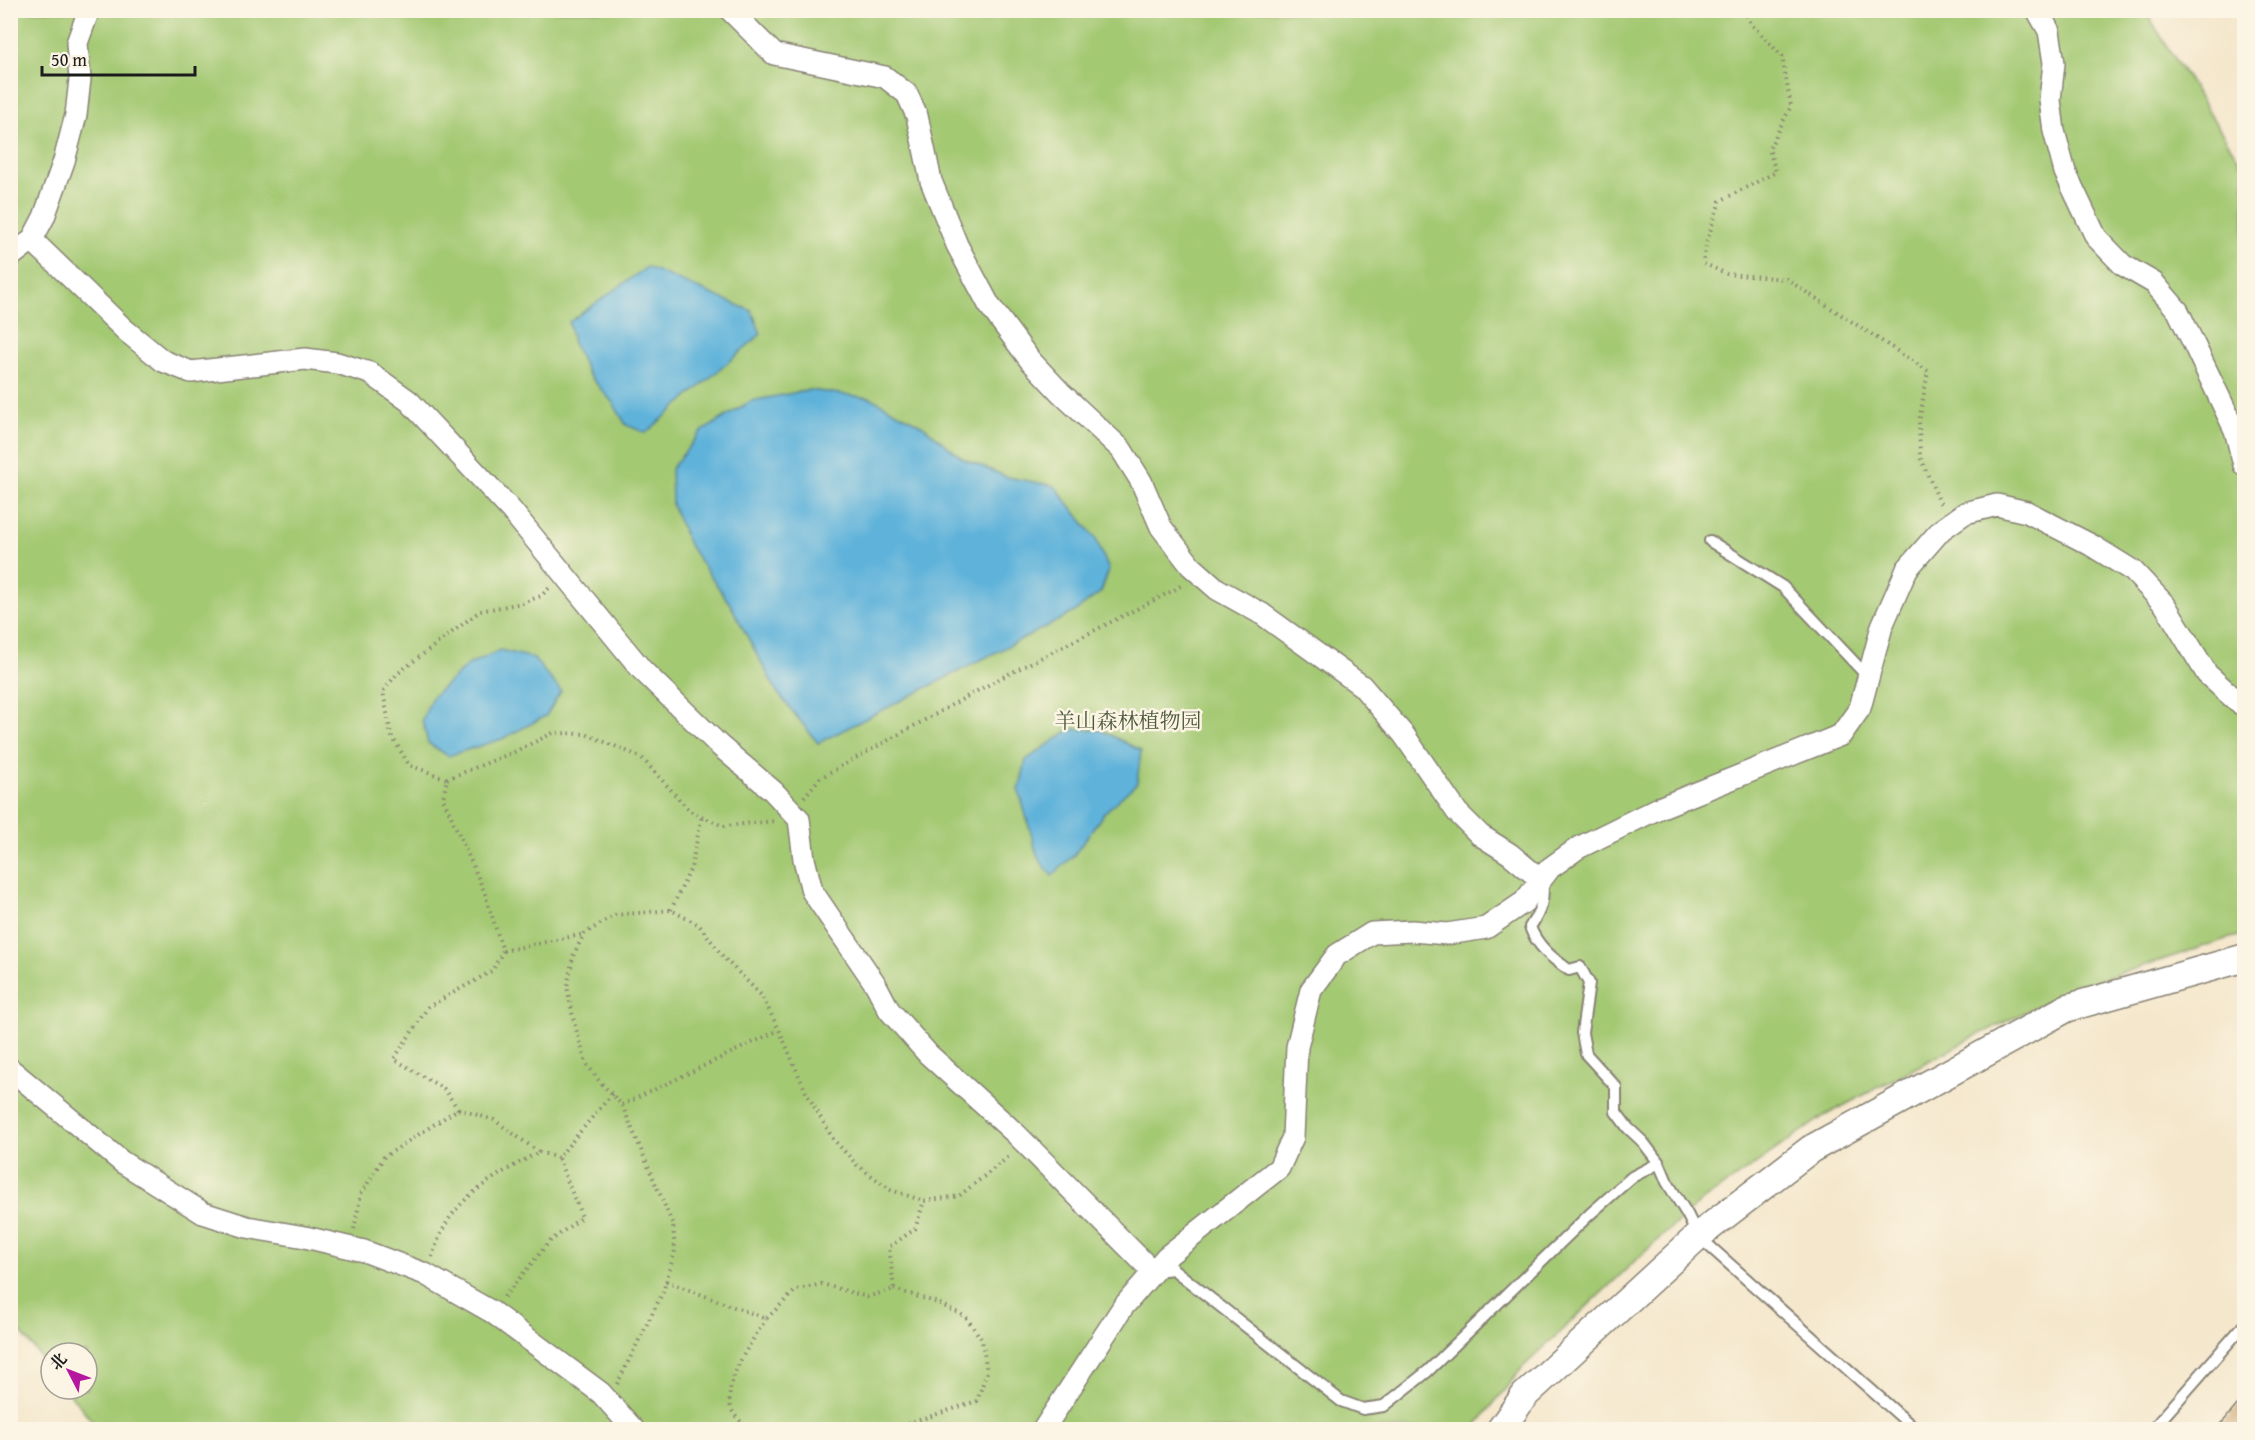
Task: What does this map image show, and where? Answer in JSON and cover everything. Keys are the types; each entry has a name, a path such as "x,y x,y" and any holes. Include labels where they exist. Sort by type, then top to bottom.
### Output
{"street":[{"path":"10,257 32,240 44,217 64,161 76,115 80,79 77,43 89,10"},
{"path":"730,10 774,54 885,77 907,94 918,116 931,182 957,245 989,305 1030,360 1061,393 1121,449 1140,481 1161,526 1197,572 1217,589 1262,614 1362,686 1404,735 1456,812 1480,836 1510,854 1541,880"},
{"path":"2037,10 2049,31 2054,63 2050,100 2054,131 2065,172 2096,237 2123,265 2154,283 2178,311 2235,430 2244,465"},
{"path":"32,240 125,330 163,361 191,372 306,359 337,363 370,373 409,401 512,510 642,670 720,746 774,791 796,815 812,891 876,985 889,1010 928,1054 1026,1143 1153,1272"},
{"path":"1043,1430 1123,1307 1166,1257 1279,1168 1293,1137 1297,1047 1311,990 1337,955 1372,933 1412,931 1447,934 1486,928 1524,902 1550,868 1578,848 1659,808 1841,735 1860,708 1882,626 1906,569 1949,524 1965,513 1997,505 2027,512 2091,545 2133,571 2165,605 2207,674 2244,705"},
{"path":"1500,1430 1525,1395 1698,1236 1810,1149 2067,1008 2244,958"},
{"path":"12,1074 122,1162 203,1213 247,1227 350,1247 425,1274 492,1312 543,1348 609,1401 634,1430"}],"lane":[{"path":"1710,541 1783,587 1869,677"},
{"path":"1541,880 1544,892 1540,912 1530,927 1534,938 1546,952 1569,970 1580,968 1589,983 1582,1033 1586,1054 1616,1087 1616,1112 1659,1163 1666,1182 1698,1236 1916,1430"},
{"path":"1153,1272 1173,1269 1341,1401 1363,1410 1384,1406 1428,1371 1590,1214 1632,1177 1659,1163"},
{"path":"2152,1430 2244,1325"}],"path":[{"path":"1744,10 1752,25 1782,56 1791,106 1769,149 1776,172 1720,201 1706,244 1703,263 1726,274 1785,279 1928,371 1919,422 1920,457 1949,524"},
{"path":"564,575 540,596 522,603 480,610 397,674 383,691 391,735 409,765 447,779 514,752 553,733 586,734 641,757 690,811 723,826 796,815 820,778 997,681 1176,589 1197,572"},
{"path":"447,779 443,798 484,891 503,951 492,971 428,1007 394,1059 444,1089 458,1109 494,1120 540,1152 558,1158 582,1217 549,1242 492,1312"},
{"path":"671,910 692,868 702,816"},
{"path":"503,951 584,934 615,915 671,910 699,926 726,959 762,996 806,1092 834,1139 857,1165 891,1190 924,1201 959,1196 1026,1143"},
{"path":"584,934 573,956 567,987 574,1022 586,1063 622,1105 673,1225 675,1251 663,1292 609,1401"},
{"path":"622,1105 779,1030"},
{"path":"558,1158 612,1094"},
{"path":"350,1247 361,1194 384,1157 458,1109"},
{"path":"425,1274 439,1238 455,1211 480,1188 508,1169 540,1152"},
{"path":"894,1289 889,1247 915,1229 924,1201"},
{"path":"666,1281 766,1319"},
{"path":"749,1430 731,1409 730,1389 741,1359 766,1319 796,1290 822,1284 867,1297 894,1289 938,1303 966,1317 982,1340 987,1372 977,1401 907,1424 901,1430"}],"green space":[{"name":"羊山森林植物园","path":"10,11 2145,11 2244,168 2244,935 2073,989 1972,1038 1824,1116 1702,1201 1653,1244 1523,1367 1473,1429 99,1429 76,1401 99,1401 99,1341 39,1341 39,1355 11,1320"}],"water":[{"path":"647,267 752,311 761,334 646,433 626,425 613,403 589,375 573,343 569,322"},
{"path":"809,390 871,398 923,426 962,458 1007,477 1055,486 1096,539 1109,570 1101,592 1073,613 818,743 777,692 730,604 690,547 672,505 671,469 701,432 751,401"},
{"path":"500,650 533,658 561,691 546,716 502,739 448,756 428,743 422,720 432,697 468,665"},
{"path":"1071,729 1101,730 1141,751 1137,783 1104,813 1074,855 1052,876 1038,858 1019,791 1026,760"}],"building":[{"path":"2244,1397 2244,1430 2216,1430"}]}
